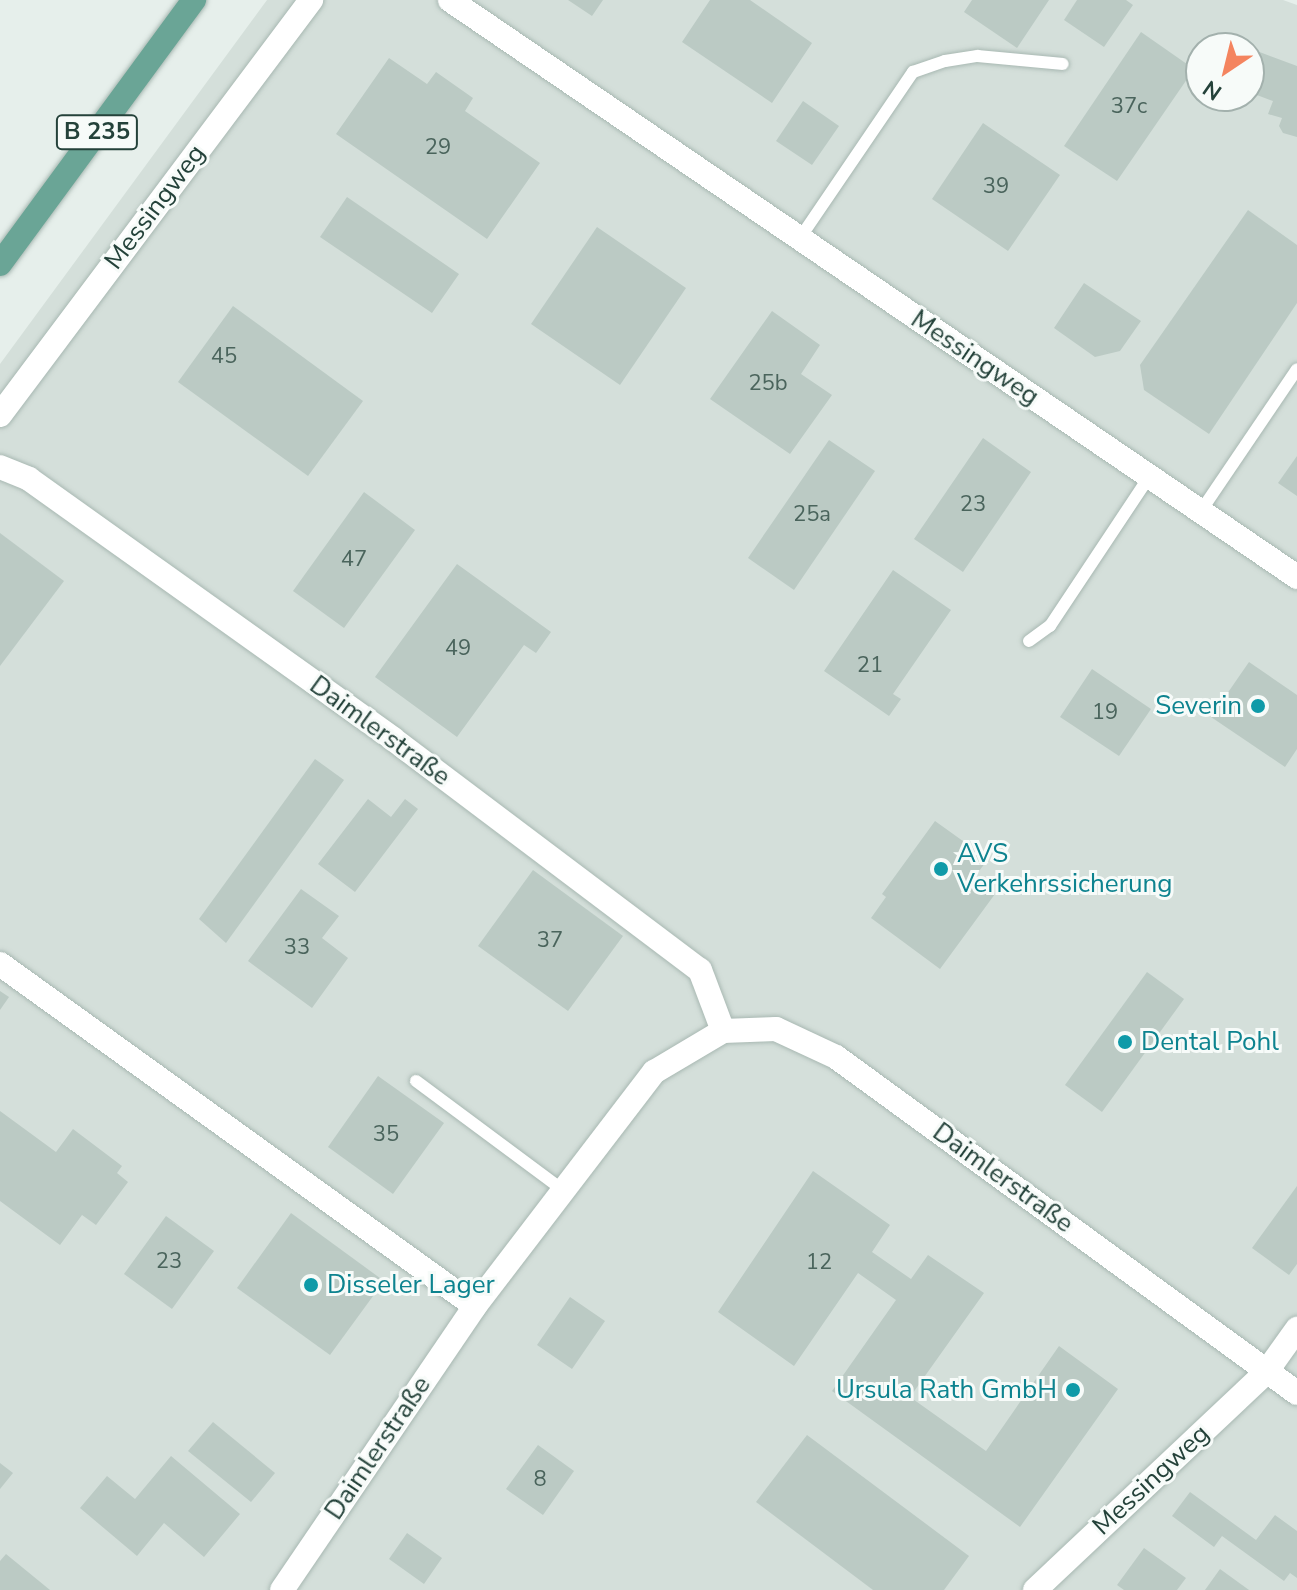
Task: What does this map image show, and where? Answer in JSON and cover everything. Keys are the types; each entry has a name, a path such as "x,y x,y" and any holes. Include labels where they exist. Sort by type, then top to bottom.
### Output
{"main road":[{"name":"B 235","path":"0,264 194,0"}],"street":[{"name":"Messingweg","path":"0,415 311,0"},
{"name":"Messingweg","path":"450,0 1297,577"},
{"name":"Daimlerstraße","path":"0,467 29,479 380,730 700,970 723,1031"},
{"path":"0,964 475,1306"},
{"name":"Daimlerstraße","path":"282,1590 475,1306 654,1072 723,1031 776,1029 836,1057 1267,1371"},
{"name":"Messingweg","path":"1035,1590 1267,1371 1297,1329"},
{"path":"1267,1371 1297,1393"}],"lane":[{"path":"800,238 913,72 945,61 978,56 1063,64"},
{"path":"1201,511 1297,369"},
{"path":"1029,641 1050,626 1149,477"},
{"path":"416,1081 564,1191"}],"shaded area":[{"path":"267,0 1283,0 1297,5 1297,1590 0,1590 0,364"}],"building":[{"path":"568,0 603,0 592,16"},
{"path":"710,0 750,0 812,43 772,103 682,42"},
{"path":"972,0 1049,0 1017,48 964,12"},
{"path":"1077,0 1126,0 1133,5 1104,47 1064,20"},
{"path":"1141,32 1185,63 1185,82 1117,181 1064,146"},
{"path":"1265,54 1297,66 1297,137 1283,133 1279,126 1282,118 1268,114 1273,101 1265,98"},
{"path":"389,58 427,84 436,72 473,98 465,111 540,163 487,239 336,134"},
{"path":"803,101 839,126 812,165 776,141"},
{"path":"983,123 1060,175 1008,251 932,199"},
{"path":"347,197 459,274 432,313 320,237"},
{"path":"1248,210 1297,245 1297,303 1209,434 1144,390 1140,365"},
{"path":"597,227 686,288 620,385 531,324"},
{"path":"1084,283 1141,321 1120,351 1095,357 1054,328"},
{"path":"233,306 363,401 308,476 178,382"},
{"path":"772,311 820,345 801,374 832,395 790,454 710,399"},
{"path":"983,438 1031,472 963,572 914,539"},
{"path":"829,440 875,471 794,590 748,558"},
{"path":"1297,456 1297,496 1278,483"},
{"path":"364,492 415,530 344,628 293,591"},
{"path":"0,533 64,581 0,666"},
{"path":"457,564 551,632 536,653 524,645 457,737 375,677"},
{"path":"893,570 951,610 893,694 901,699 889,716 824,671"},
{"name":"Severin","path":"1249,662 1297,695 1297,749 1285,767 1211,717"},
{"path":"1092,669 1151,709 1119,756 1060,717"},
{"path":"315,759 344,780 226,943 199,919"},
{"path":"368,799 391,817 405,799 418,809 355,892 318,864"},
{"path":"935,821 988,859 974,878 995,894 940,969 871,918 886,897 882,894"},
{"path":"533,870 623,936 568,1011 478,946"},
{"path":"301,889 339,916 322,938 348,958 312,1008 248,961"},
{"name":"Dental Pohl","path":"1147,972 1184,999 1102,1112 1065,1085"},
{"path":"0,991 9,997 0,1010"},
{"path":"378,1076 444,1123 393,1194 328,1147"},
{"path":"0,1111 56,1152 73,1129 122,1166 117,1173 128,1182 96,1225 82,1215 60,1245 0,1201"},
{"name":"Ursula Rath GmbH","path":"813,1171 890,1225 872,1252 911,1279 928,1255 984,1293 910,1397 986,1451 1059,1346 1118,1389 1020,1527 832,1391 896,1300 858,1273 794,1366 718,1312"},
{"path":"1297,1186 1297,1264 1289,1275 1252,1248"},
{"name":"Disseler Lager","path":"291,1213 384,1281 330,1355 237,1288"},
{"path":"166,1216 214,1251 172,1309 124,1274"},
{"path":"570,1297 605,1321 572,1369 537,1345"},
{"path":"213,1422 275,1473 251,1502 188,1451"},
{"path":"807,1435 969,1556 944,1590 873,1590 756,1502"},
{"path":"538,1445 574,1471 543,1515 506,1489"},
{"path":"171,1456 240,1514 204,1557 164,1523 137,1556 80,1508 107,1476 135,1499"},
{"path":"0,1463 13,1473 0,1489"},
{"path":"1190,1492 1256,1540 1275,1515 1297,1531 1297,1578 1290,1573 1284,1581 1222,1536 1214,1547 1172,1516"},
{"path":"407,1533 442,1558 424,1584 389,1559"},
{"path":"1144,1548 1186,1578 1177,1590 1124,1590 1117,1585"},
{"path":"6,1554 50,1590 0,1590 0,1561"},
{"path":"1220,1569 1249,1590 1205,1590"}],"place":[{"name":"Severin","path":"1258,706"},
{"name":"AVS Verkehrssicherung","path":"941,869"},
{"name":"Dental Pohl","path":"1125,1042"},
{"name":"Disseler Lager","path":"311,1285"},
{"name":"Ursula Rath GmbH","path":"1073,1390"}]}
